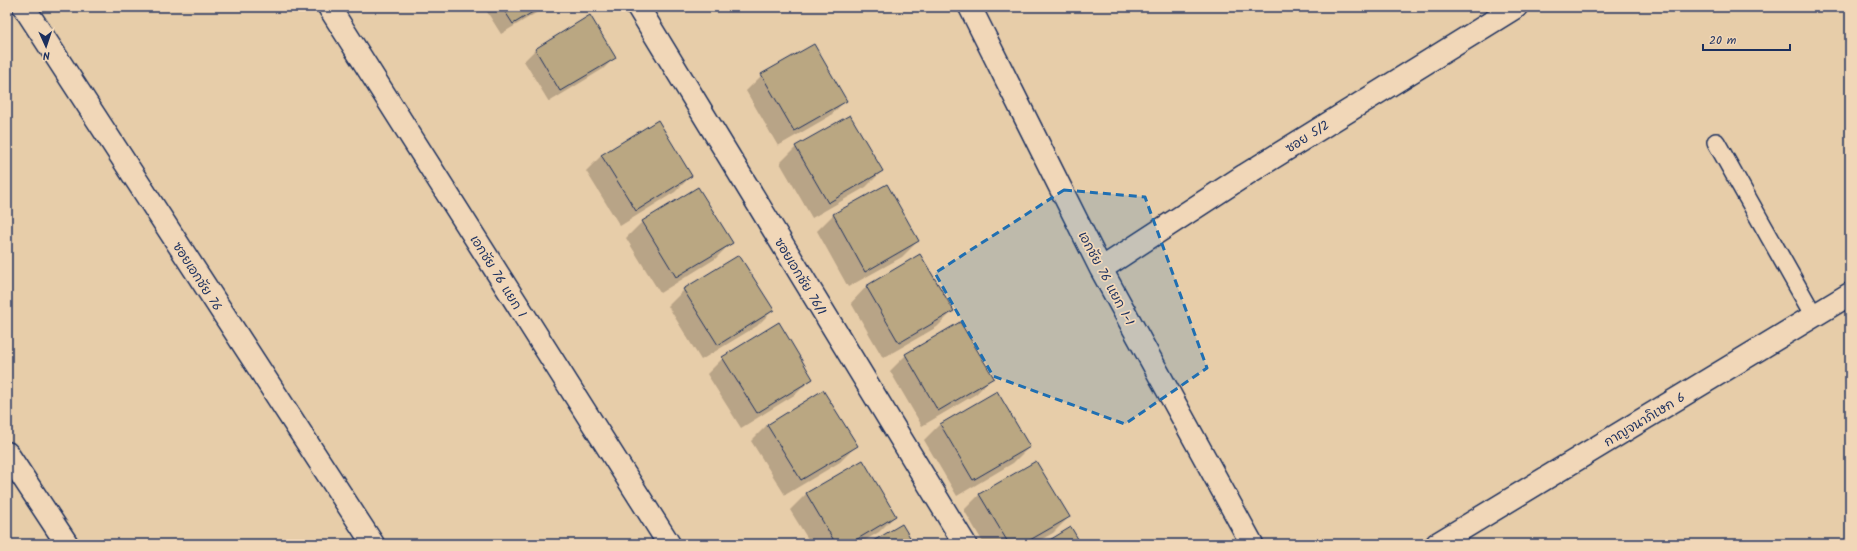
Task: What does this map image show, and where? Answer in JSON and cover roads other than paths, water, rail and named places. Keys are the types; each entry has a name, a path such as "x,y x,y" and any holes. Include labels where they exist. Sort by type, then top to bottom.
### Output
{"street":[{"name":"ซอยเอกชัย 76","path":"24,7 373,544"},
{"name":"เอกชัย 76 แยก 1","path":"329,7 669,544"},
{"name":"ซอยเอกชัย 76/1","path":"638,7 965,544"},
{"name":"เอกชัย 76 แยก 1-1","path":"970,7 1101,269 1252,544"},
{"name":"ซอย 5/2","path":"1101,269 1245,175 1516,7"},
{"name":"กาญจนาภิเษก 6","path":"1437,544 1850,294"},
{"path":"7,453 67,544"}],"lane":[{"path":"1716,142 1814,316"}]}
